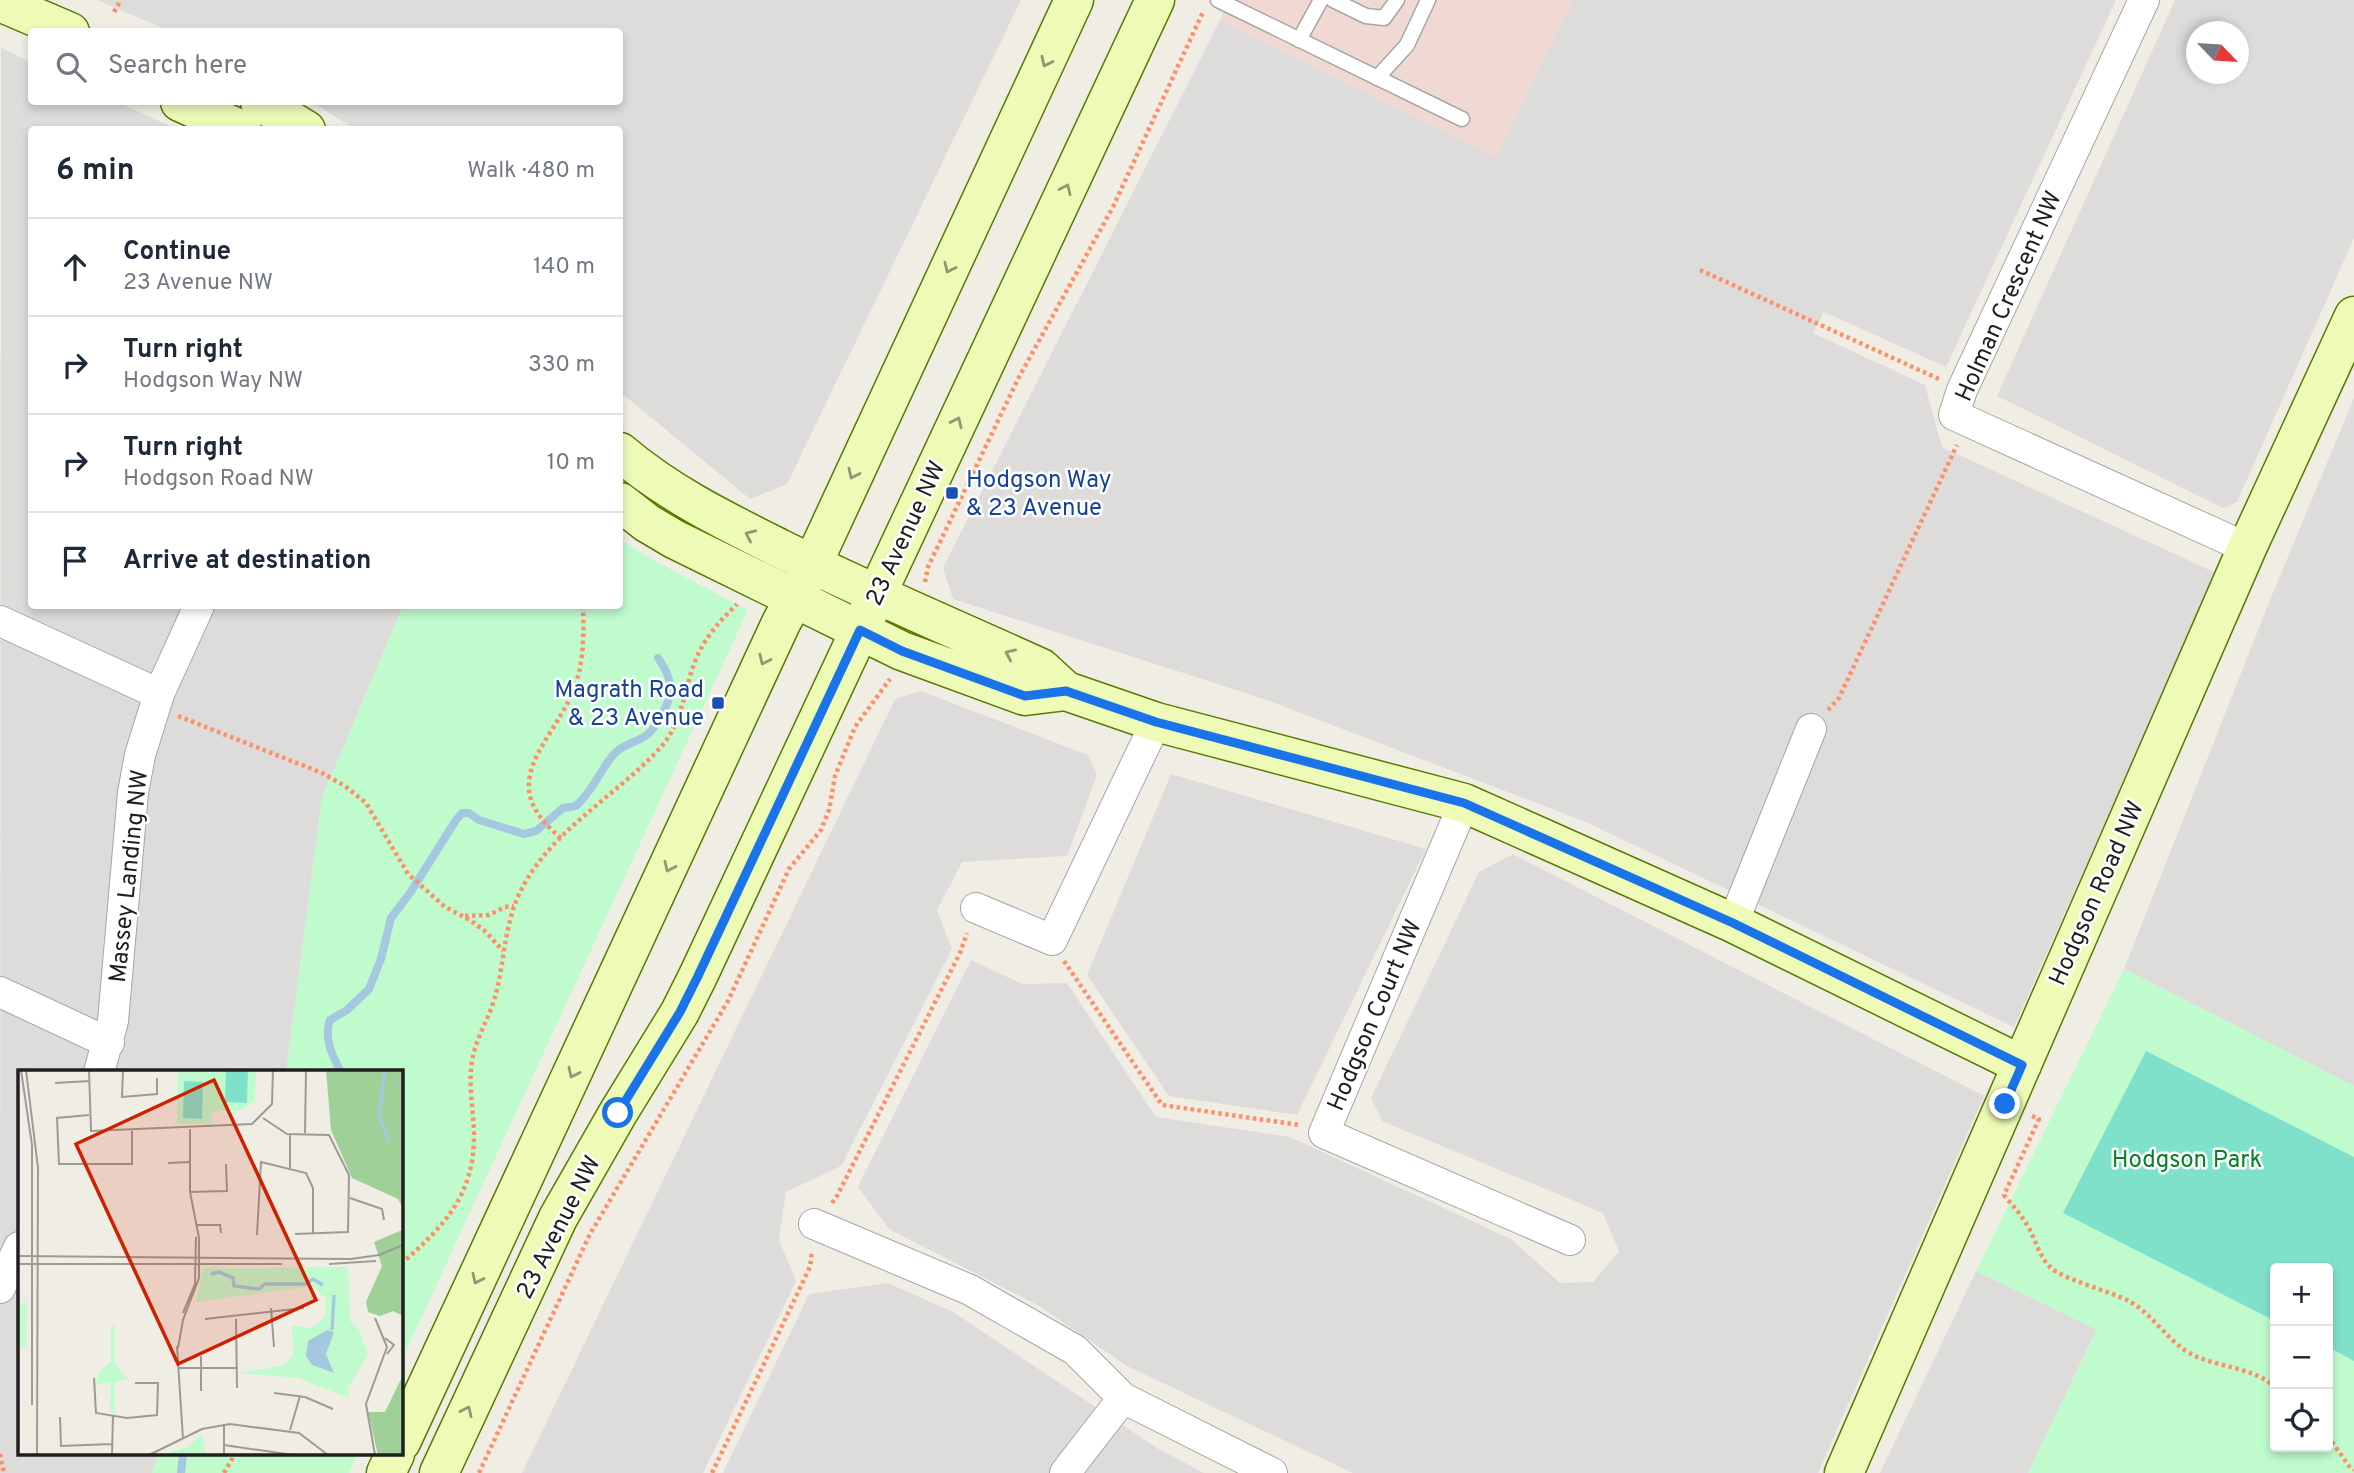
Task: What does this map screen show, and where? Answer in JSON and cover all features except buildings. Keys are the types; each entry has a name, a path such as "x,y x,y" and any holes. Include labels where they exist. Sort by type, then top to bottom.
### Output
{"street":[{"name":"23 Avenue NW","path":"402,1440 1074,0"},
{"name":"23 Avenue NW","path":"439,1473 558,1218 680,1012 698,976 1155,0"},
{"name":"Holman Crescent NW","path":"2144,0 1958,402 2247,548"},
{"path":"0,2 60,28"},
{"path":"187,105 233,126"},
{"path":"265,105 299,126"},
{"name":"Hodgson Road NW","path":"1844,1473 2247,548 2354,316"},
{"path":"623,455 698,507 812,565 1041,668 1066,691 1156,722 1464,803 1733,923 2022,1065"},
{"path":"623,504 674,539 902,651 1025,696 1066,691"},
{"name":"Massey Landing NW","path":"100,1070 109,1043 116,998 133,793 140,755 156,700 198,609"},
{"path":"0,621 156,700"},
{"path":"976,908 1052,940 1156,722"},
{"path":"1733,923 1811,729"},
{"name":"Hodgson Court NW","path":"1464,803 1324,1133 1570,1240"},
{"path":"0,992 109,1043"},
{"path":"814,1224 970,1290 1075,1350 1123,1398 1272,1473"},
{"path":"0,1288 18,1249"},
{"path":"1065,1473 1123,1398"},
{"path":"386,1473 395,1456"}],"lane":[{"path":"1218,0 1462,119"},
{"path":"1299,40 1321,0"},
{"path":"1333,0 1350,4 1366,16 1384,18 1397,0"},
{"path":"1377,78 1407,45 1428,0"}],"path":[{"path":"114,12 121,0"},
{"path":"915,611 929,567 1019,377 1113,207 1208,0"},
{"path":"1700,270 1958,402 1958,443 1839,698 1811,729"},
{"path":"402,1263 448,1218 466,1185 474,1137 470,1081 472,1059 495,998 514,906 528,877 558,836 663,746 682,708 695,659 713,630 737,603"},
{"path":"558,836 530,802 529,779 540,747 574,688 582,653 583,609"},
{"path":"479,1473 590,1234 728,1001 789,869 821,831 829,810 835,776 855,727 892,675 902,651"},
{"path":"156,700 322,773 345,786 366,803 408,874 427,893 486,933 504,951"},
{"path":"462,916 489,915 505,907 514,906"},
{"path":"712,1473 810,1267 814,1224 837,1196 960,953 976,908"},
{"path":"1052,940 1067,967 1162,1105 1297,1124 1324,1133"},
{"path":"2031,1116 2039,1119 2004,1195 2028,1226 2043,1259 2053,1270 2130,1301 2154,1318 2184,1350 2208,1362 2243,1370 2270,1383"},
{"path":"2333,1443 2354,1470"},
{"path":"0,1454 4,1473"},
{"path":"224,1473 234,1456"}],"shaded area":[{"path":"97,0 1021,0 787,484 750,499 623,394 623,126 350,126 317,105 623,105 623,28 162,28"},
{"path":"1229,0 1572,0 1496,157 1220,20"},
{"path":"1572,0 2116,0 1946,367 1824,312 1813,333 1925,385 1942,447 2216,573 2014,1027 1586,822 1264,699 953,599 943,568 1220,20 1496,157"},
{"path":"2175,0 2354,0 2354,238 2237,502 2223,508 1997,396"},
{"path":"1,48 28,61 28,105 124,105 170,126 28,126 28,609 402,609 322,798 286,1070 18,1070 18,1456 158,1456 152,1473 0,1473"},
{"path":"2354,398 2354,1086 2124,969 2270,600"},
{"path":"921,691 1088,755 1097,775 1067,856 962,862 937,910 952,949 841,1166 786,1192 779,1240 796,1281 703,1473 522,1473 895,699"},
{"path":"1171,774 1426,849 1297,1115 1169,1096 1087,975"},
{"path":"1513,854 1984,1096 1818,1473 1353,1473 1127,1366 1039,1306 889,1229 858,1187 971,960 1022,984 1067,983 1156,1117 1290,1137 1511,1239 1560,1283 1593,1282 1619,1251 1603,1213 1382,1121 1371,1098 1479,872"},
{"path":"1976,1271 2097,1329 2028,1473 1880,1473"},
{"path":"888,1283 953,1312 1157,1448 1204,1473 723,1473 809,1294"}],"green space":[{"path":"623,541 653,560 748,610 402,1360 402,1070 286,1070 322,798 402,609 623,609"},
{"name":"Hodgson Park","path":"2124,969 2354,1086 2354,1473 2028,1473 2097,1330 1976,1271"},
{"path":"2146,1051 2354,1157 2354,1361 2333,1350 2333,1263 2270,1263 2270,1318 2063,1213"},
{"path":"158,1456 357,1456 349,1473 152,1473"}],"waterway":[{"path":"340,1070 328,1040 330,1020 347,1010 369,989 381,959 391,918 456,820 462,813 469,813 479,820 524,834 536,831 563,808 576,806 614,754 647,735 665,710 670,688 667,673 658,658"},
{"path":"181,1473 183,1456"}],"place":[{"name":"Hodgson Way & 23 Avenue","path":"952,493"},
{"name":"Magrath Road & 23 Avenue","path":"718,703"}],"route":[{"path":"618,1113 680,1012 860,630 902,651 1025,696 1066,691 1156,722 1464,803 1733,923 2022,1065 2005,1104"}]}
